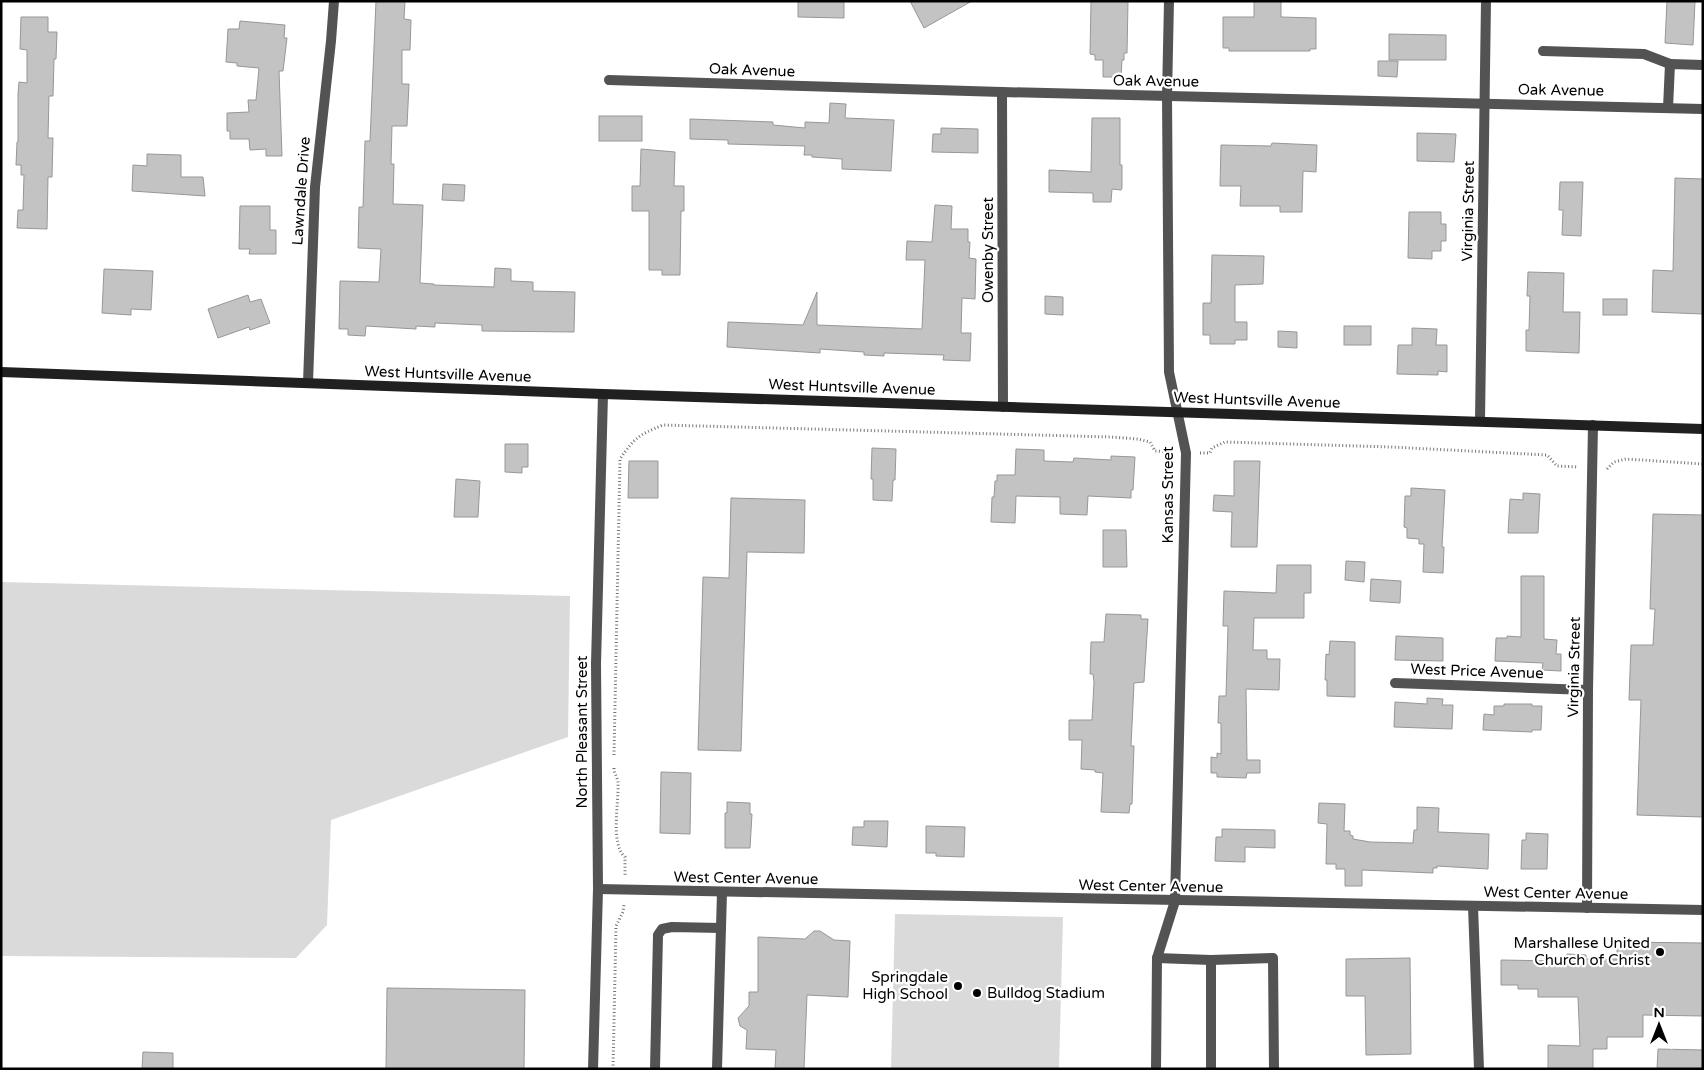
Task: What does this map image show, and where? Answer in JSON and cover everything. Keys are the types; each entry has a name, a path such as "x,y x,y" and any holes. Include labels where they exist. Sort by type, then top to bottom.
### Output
{"main road":[{"name":"West Huntsville Avenue","path":"1,372 603,394 1703,429"}],"street":[{"name":"Lawndale Drive","path":"308,383 315,187 334,1"},
{"name":"Kansas Street","path":"1156,1069 1157,958 1175,901 1186,453 1168,372 1167,96 1169,1"},
{"name":"Virginia Street","path":"1480,421 1486,1"},
{"path":"1543,51 1644,54 1670,64 1703,65"},
{"path":"1668,108 1670,64"},
{"name":"Oak Avenue","path":"609,80 1002,92 1703,109"},
{"name":"Owenby Street","path":"1002,92 1003,407"},
{"name":"North Pleasant Street","path":"593,1069 598,889 596,664 603,394"},
{"name":"Virginia Street","path":"1587,908 1588,690 1593,425"},
{"name":"West Price Avenue","path":"1395,683 1588,690"},
{"name":"West Center Avenue","path":"598,889 1703,910"},
{"path":"717,1069 722,892"},
{"path":"1473,906 1479,1069"},
{"path":"655,1069 658,935 662,930 672,927 721,928"},
{"path":"1157,958 1211,960 1273,958 1274,1069"},
{"path":"1211,960 1211,1069"}],"path":[{"path":"613,1069 616,926 623,912 625,890 625,857 617,843 618,780 614,772 620,459 631,443 640,435 663,425 1101,437 1138,439 1150,442 1155,451 1210,454 1212,448 1224,442 1391,447 1547,455 1557,466 1608,469 1614,462 1626,458 1703,464"}],"shaded area":[{"path":"1,582 570,596 568,737 331,820 327,925 296,958 1,956"},
{"name":"Bulldog Stadium","path":"895,914 1063,917 1059,1069 891,1069"}],"building":[{"path":"376,1 405,1 404,19 411,20 410,50 402,50 402,84 409,84 407,126 392,126 391,164 394,164 393,204 423,205 420,283 494,287 495,268 511,269 511,281 533,282 533,291 575,292 574,332 482,331 482,325 435,323 435,327 416,326 416,329 366,326 365,336 348,335 348,329 339,329 340,281 379,282 381,249 358,248 359,207 363,207 365,141 370,141"},
{"path":"798,1 844,1 844,18 798,17"},
{"path":"910,1 972,1 924,28"},
{"path":"1091,1 1128,1 1127,53 1124,53 1124,60 1122,60 1121,77 1103,77 1103,60 1095,60 1095,55 1090,54"},
{"path":"1254,1 1281,1 1281,17 1316,18 1316,49 1310,49 1310,51 1229,51 1229,48 1223,48 1223,17 1254,17"},
{"path":"1667,1 1695,1 1693,45 1665,43"},
{"path":"21,17 48,17 48,32 57,32 53,96 49,96 48,138 53,138 52,177 48,177 47,229 17,228 18,210 23,210 24,175 21,175 21,165 16,165 18,94 19,82 27,83 27,50 20,49"},
{"path":"240,21 285,25 284,38 287,38 283,71 279,71 282,156 266,156 266,149 250,150 249,139 230,139 230,131 227,131 227,113 249,112 248,100 256,100 259,68 237,66 237,63 226,62 228,29 239,29"},
{"path":"1389,34 1446,35 1446,60 1389,60"},
{"path":"1378,61 1398,61 1397,77 1378,76"},
{"path":"830,103 846,104 845,118 894,120 891,171 842,169 842,159 804,155 805,146 728,144 728,140 690,139 690,119 773,122 773,125 805,128 805,122 829,123"},
{"path":"599,116 642,116 642,141 599,141"},
{"path":"1092,118 1120,118 1122,188 1121,190 1112,189 1111,202 1093,202 1093,193 1049,192 1049,170 1091,172"},
{"path":"941,128 978,129 978,153 932,152 933,134 941,134"},
{"path":"1417,133 1456,134 1454,162 1417,161"},
{"path":"1272,143 1317,145 1316,172 1303,171 1302,212 1280,212 1280,206 1240,206 1241,186 1220,186 1221,145 1271,146"},
{"path":"641,149 675,152 674,186 684,186 684,211 681,211 680,275 662,275 662,270 649,270 649,211 632,211 632,186 640,186"},
{"path":"147,154 181,155 181,177 203,177 205,196 132,191 133,165 147,166"},
{"path":"1675,178 1703,179 1703,314 1652,312 1653,270 1673,271"},
{"path":"1560,182 1583,182 1581,236 1562,235 1563,210 1559,210"},
{"path":"443,184 465,185 464,201 442,200"},
{"path":"935,205 952,206 951,229 968,229 968,242 970,242 969,258 976,259 975,299 962,298 961,333 971,333 970,361 943,360 944,355 884,353 884,356 864,355 864,352 820,349 820,353 727,347 728,322 803,325 817,292 817,325 922,329 925,260 906,260 907,241 932,242"},
{"path":"240,206 270,206 270,230 276,230 276,254 249,254 250,249 239,249"},
{"path":"1409,212 1441,212 1441,224 1446,224 1446,241 1441,241 1441,251 1432,251 1432,259 1408,258"},
{"path":"1212,255 1264,256 1263,284 1235,285 1235,322 1247,322 1247,340 1235,340 1235,344 1210,344 1210,335 1203,335 1203,303 1211,303"},
{"path":"104,269 153,271 151,310 131,309 131,315 102,313"},
{"path":"1528,272 1564,273 1563,312 1580,312 1579,353 1526,351 1526,330 1529,330 1530,296 1527,296"},
{"path":"248,295 250,302 261,299 270,323 250,330 249,327 218,338 208,309"},
{"path":"1045,296 1063,297 1063,315 1045,314"},
{"path":"1603,299 1627,299 1627,315 1603,315"},
{"path":"1344,326 1371,326 1371,345 1344,345"},
{"path":"1412,328 1437,329 1436,345 1447,345 1447,372 1438,371 1438,375 1397,374 1398,345 1412,345"},
{"path":"1278,331 1297,332 1297,348 1278,347"},
{"path":"505,444 528,444 528,467 522,467 522,473 505,472"},
{"path":"872,448 896,449 892,501 873,500 873,479 871,479"},
{"path":"1016,449 1044,450 1044,461 1073,462 1074,458 1111,460 1111,456 1135,457 1131,498 1088,496 1087,515 1060,514 1060,497 1016,496 1015,523 991,522 992,497 994,497 997,475 1015,475"},
{"path":"629,461 658,461 658,498 628,498"},
{"path":"1234,461 1260,461 1257,547 1231,547 1232,512 1213,511 1214,495 1234,496"},
{"path":"456,479 480,481 478,517 454,517"},
{"path":"1411,488 1445,490 1442,547 1444,547 1443,573 1423,572 1424,544 1419,544 1419,539 1407,538 1407,528 1404,527 1405,496 1411,496"},
{"path":"1523,493 1540,494 1538,533 1508,533 1510,499 1523,500"},
{"path":"731,498 805,500 804,553 747,552 741,751 698,750 703,577 729,578"},
{"path":"1653,514 1703,515 1703,817 1637,815 1641,700 1629,700 1631,645 1653,645 1655,609 1650,609"},
{"path":"1103,530 1126,530 1127,567 1103,567"},
{"path":"1346,561 1365,562 1364,582 1345,580"},
{"path":"1277,565 1311,565 1311,593 1304,593 1304,618 1254,618 1253,650 1267,650 1267,659 1280,659 1279,690 1246,689 1247,760 1260,760 1260,773 1247,773 1246,778 1217,777 1217,773 1211,773 1211,757 1217,758 1217,753 1221,754 1221,723 1218,723 1219,696 1226,696 1228,626 1223,626 1224,591 1276,593"},
{"path":"1521,576 1544,576 1544,639 1557,640 1556,654 1561,654 1561,671 1542,670 1543,663 1495,661 1496,638 1507,638 1507,636 1521,637"},
{"path":"1371,579 1401,581 1400,603 1370,601"},
{"path":"1106,614 1141,615 1141,619 1148,619 1144,682 1134,683 1131,746 1134,746 1132,804 1130,804 1129,813 1101,812 1103,773 1095,772 1095,770 1081,769 1082,740 1069,740 1069,720 1092,720 1094,682 1093,674 1090,674 1091,642 1104,642"},
{"path":"1396,636 1443,638 1443,661 1395,660"},
{"path":"1330,641 1355,642 1355,697 1327,696 1327,680 1325,680 1326,654 1329,655"},
{"path":"1427,698 1443,699 1442,705 1453,705 1452,729 1394,727 1395,702 1427,704"},
{"path":"1504,704 1542,706 1541,730 1532,730 1532,732 1483,730 1484,714 1494,715 1494,706 1504,706"},
{"path":"661,772 691,773 690,834 660,833"},
{"path":"727,802 750,803 750,814 752,814 750,848 725,848 725,813 727,813"},
{"path":"1319,803 1345,804 1344,831 1350,831 1353,839 1370,842 1413,843 1414,830 1417,830 1417,807 1439,808 1438,832 1489,834 1488,869 1437,866 1437,868 1433,868 1433,873 1362,870 1362,886 1345,886 1345,869 1336,869 1336,864 1326,864 1327,824 1318,823"},
{"path":"864,821 888,821 887,847 852,845 853,827 864,827"},
{"path":"926,826 965,827 964,857 936,856 936,853 926,853"},
{"path":"1222,829 1275,830 1275,848 1245,847 1245,862 1215,861 1216,837 1222,837"},
{"path":"1526,833 1548,834 1547,869 1521,869 1522,840 1526,840"},
{"path":"814,931 820,931 834,940 850,941 848,997 807,995 804,1069 775,1069 776,1050 746,1049 747,1030 740,1026 738,1018 749,1006 749,992 758,992 758,937 805,939"},
{"path":"1620,942 1703,943 1703,1016 1643,1015 1643,1037 1607,1037 1607,1049 1593,1049 1593,1069 1548,1069 1548,1045 1580,1046 1578,997 1538,997 1538,989 1518,989 1518,985 1501,985 1501,960 1556,961 1556,959 1567,959 1567,954 1586,955 1586,959 1617,959 1617,944 1620,944"},
{"path":"1410,958 1411,1054 1366,1055 1365,996 1346,996 1346,959"},
{"path":"387,988 525,990 524,1069 386,1069"},
{"path":"1658,1049 1703,1050 1703,1069 1657,1069"},
{"path":"143,1052 173,1053 173,1069 142,1069"}],"place":[{"name":"Marshallese United Church of Christ","path":"1660,952"},
{"name":"Springdale High School","path":"958,986"},
{"name":"Bulldog Stadium","path":"977,993"}]}
